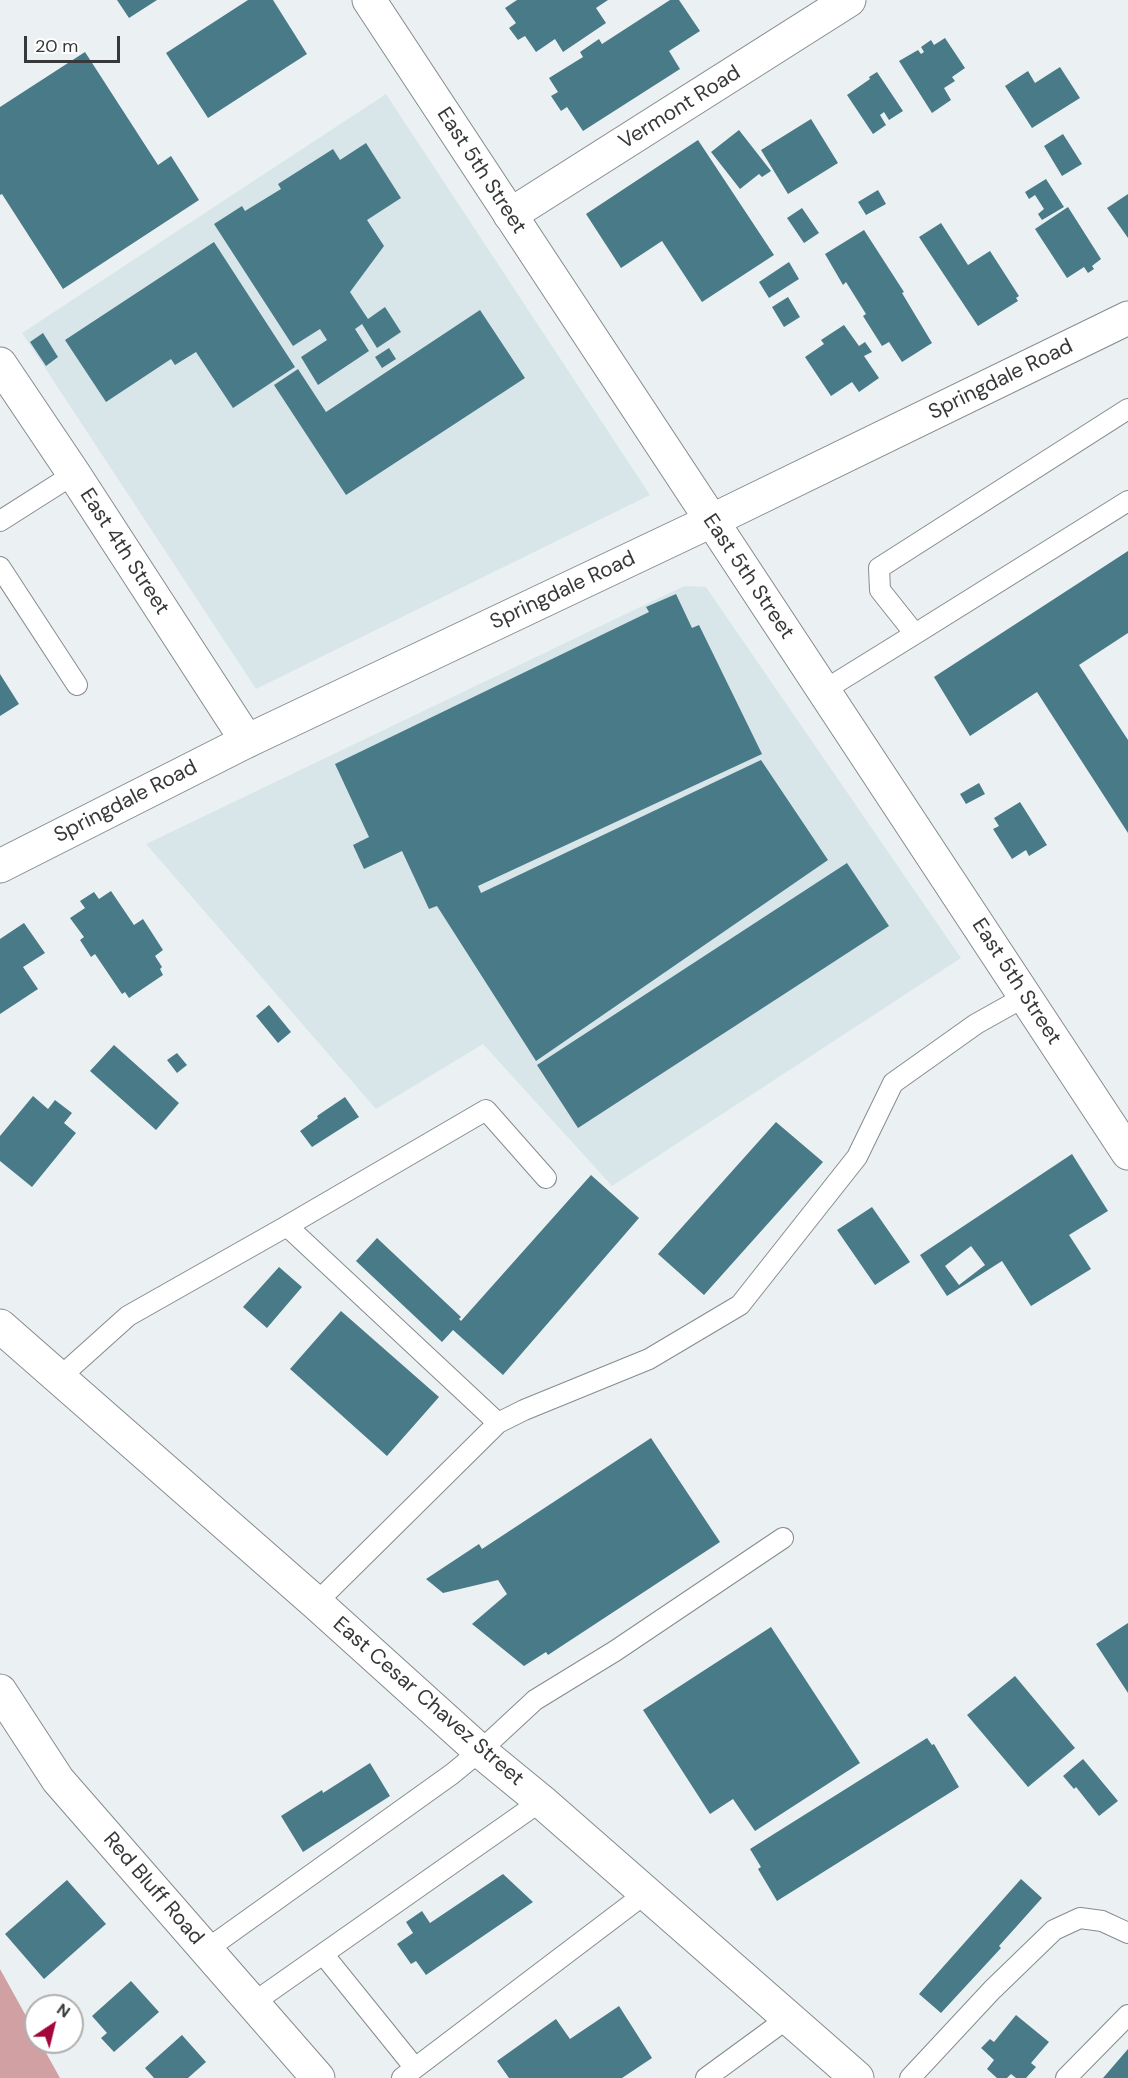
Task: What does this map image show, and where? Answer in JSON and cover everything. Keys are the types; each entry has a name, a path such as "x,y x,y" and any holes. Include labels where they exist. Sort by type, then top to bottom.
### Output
{"street":[{"name":"East 5th Street","path":"369,0 1128,1153"},
{"name":"Vermont Road","path":"510,215 849,0"},
{"name":"Springdale Road","path":"0,866 247,741 711,521 1128,318"},
{"name":"East 4th Street","path":"0,364 247,741"},
{"name":"East Cesar Chavez Street","path":"0,1326 480,1751 541,1801 856,2078"},
{"name":"Red Bluff Road","path":"0,1691 58,1780 318,2078"}],"lane":[{"path":"915,634 880,590 879,568 1128,409"},
{"path":"0,521 74,474"},
{"path":"824,691 1128,501"},
{"path":"0,567 77,685"},
{"path":"315,1603 498,1423 524,1410 649,1359 740,1305 857,1157 893,1083 976,1024 1026,996"},
{"path":"58,1378 128,1316 486,1110 546,1178"},
{"path":"287,1226 498,1423"},
{"path":"206,1950 452,1774 535,1700 615,1651 783,1538"},
{"path":"253,2003 541,1801"},
{"path":"322,1954 409,2073 646,1893"},
{"path":"910,2078 992,1990 1054,1930 1080,1918 1102,1921 1128,1933"},
{"path":"1066,2078 1128,2015"},
{"path":"706,2078 731,2071 788,2018"}],"shaded area":[{"path":"386,94 650,495 256,689 22,333"},
{"path":"684,586 706,587 961,958 612,1186 483,1044 376,1109 146,844"},
{"path":"0,1969 24,2012 24,2054 47,2054 60,2078 0,2078"}],"building":[{"path":"117,0 157,0 129,18"},
{"path":"248,0 273,0 307,54 208,118 166,53"},
{"path":"517,0 608,0 596,8 606,23 563,52 555,39 536,52 525,36 518,40 509,28 516,23 505,8"},
{"path":"670,0 679,0 700,31 669,51 680,69 583,131 567,107 561,111 551,96 558,92 549,78 583,57 580,52 599,39 602,44"},
{"path":"945,38 965,68 952,77 955,81 944,88 951,100 932,113 899,61 918,50 921,54 924,52 921,47 931,40 934,45"},
{"path":"85,52 158,165 171,156 199,200 63,289 2,194 0,195 0,107"},
{"path":"1060,67 1080,98 1032,128 1005,86 1028,71 1035,83"},
{"path":"877,72 903,111 889,120 884,112 880,115 886,125 873,134 847,95"},
{"path":"811,119 838,163 788,194 761,150"},
{"path":"739,130 771,171 762,177 759,174 740,189 711,152"},
{"path":"1063,134 1082,164 1062,176 1044,146"},
{"path":"698,140 774,255 702,302 662,241 621,268 586,214"},
{"path":"366,143 401,198 367,220 384,246 350,292 368,319 385,307 401,332 377,348 362,324 355,329 369,351 318,385 301,357 327,340 320,329 293,346 214,224 242,206 245,211 281,189 278,184 333,149 340,160"},
{"path":"1046,179 1064,207 1042,220 1038,214 1044,209 1035,195 1029,199 1025,192"},
{"path":"878,190 886,204 866,215 858,202"},
{"path":"1128,194 1128,238 1107,208"},
{"path":"1068,207 1101,259 1092,266 1094,269 1088,273 1084,267 1067,278 1035,229"},
{"path":"802,208 819,233 804,243 787,218"},
{"path":"941,223 968,265 990,251 1019,296 1016,298 1018,301 978,326 919,237"},
{"path":"864,230 904,292 902,293 932,343 902,362 889,342 882,346 863,316 866,314 846,282 843,285 825,254"},
{"path":"214,242 295,367 233,408 196,352 175,365 171,359 106,402 65,340"},
{"path":"789,262 799,279 769,298 759,282"},
{"path":"788,297 800,317 784,327 772,307"},
{"path":"480,310 525,378 346,495 274,385 298,369 326,412"},
{"path":"844,325 859,346 865,342 872,352 864,356 879,378 859,392 852,382 831,396 805,357 824,344 821,340"},
{"path":"43,333 58,357 46,366 30,342"},
{"path":"389,348 396,359 382,368 375,357"},
{"path":"1128,551 1128,633 1079,665 1128,740 1128,833 1037,692 970,736 934,677"},
{"path":"676,594 692,628 699,625 762,754 478,886 481,893 761,760 828,860 536,1061 437,906 429,909 402,851 364,869 353,845 369,837 335,764 649,612 646,607"},
{"path":"0,674 19,704 0,716"},
{"path":"979,783 985,794 966,804 960,794"},
{"path":"1020,802 1047,845 1029,856 1026,850 1012,859 993,829 999,826 994,818"},
{"path":"847,863 889,926 578,1128 537,1065"},
{"path":"111,891 134,925 143,919 163,950 155,956 162,967 160,969 163,975 129,998 125,992 122,994 95,954 91,957 80,940 84,937 70,918 85,908 80,901 94,892 99,899"},
{"path":"24,923 45,953 23,967 38,989 0,1014 0,939"},
{"path":"269,1005 291,1032 278,1043 256,1016"},
{"path":"114,1045 179,1103 156,1130 90,1071"},
{"path":"177,1053 187,1065 177,1073 167,1060"},
{"path":"33,1096 48,1109 55,1100 72,1113 64,1123 76,1133 32,1187 0,1161 0,1136"},
{"path":"345,1097 359,1117 312,1147 300,1131"},
{"path":"776,1122 823,1162 704,1295 658,1254"},
{"path":"1072,1154 1108,1211 1069,1235 1091,1269 1031,1306 1002,1261 947,1296 920,1255","holes":["971,1246 985,1265 959,1285 945,1266"]},
{"path":"591,1175 639,1218 503,1375 453,1330 442,1342 356,1261 377,1238 461,1317 459,1319 461,1321"},
{"path":"872,1207 910,1262 875,1285 837,1230"},
{"path":"279,1267 302,1287 267,1328 243,1307"},
{"path":"341,1311 439,1397 387,1456 290,1369"},
{"path":"651,1438 720,1542 548,1655 546,1652 524,1666 472,1624 507,1594 498,1580 443,1593 426,1579 479,1544 482,1549"},
{"path":"1128,1623 1128,1693 1096,1644"},
{"path":"771,1627 860,1763 755,1831 733,1799 710,1814 643,1710"},
{"path":"1015,1676 1075,1748 1028,1787 967,1715"},
{"path":"927,1738 932,1745 934,1744 959,1787 777,1901 758,1869 761,1867 750,1849"},
{"path":"1083,1759 1118,1801 1099,1816 1076,1787 1074,1789 1063,1776"},
{"path":"370,1763 390,1796 303,1852 281,1816"},
{"path":"503,1874 533,1902 426,1975 416,1961 411,1964 397,1944 413,1933 406,1922 422,1911 430,1923"},
{"path":"1021,1879 1042,1898 999,1946 1001,1948 941,2013 919,1994"},
{"path":"67,1880 106,1924 44,1979 5,1934"},
{"path":"131,1981 159,2012 114,2052 101,2038 107,2033 92,2016"},
{"path":"619,2006 652,2058 622,2078 509,2078 497,2061 556,2019 570,2039"},
{"path":"1016,2015 1049,2042 1031,2063 1036,2067 1026,2078 1016,2078 1011,2074 1007,2078 997,2078 987,2069 994,2060 981,2048 990,2039 994,2042"},
{"path":"182,2035 206,2062 188,2078 154,2078 145,2068"},
{"path":"1128,2049 1128,2078 1103,2078"}]}
